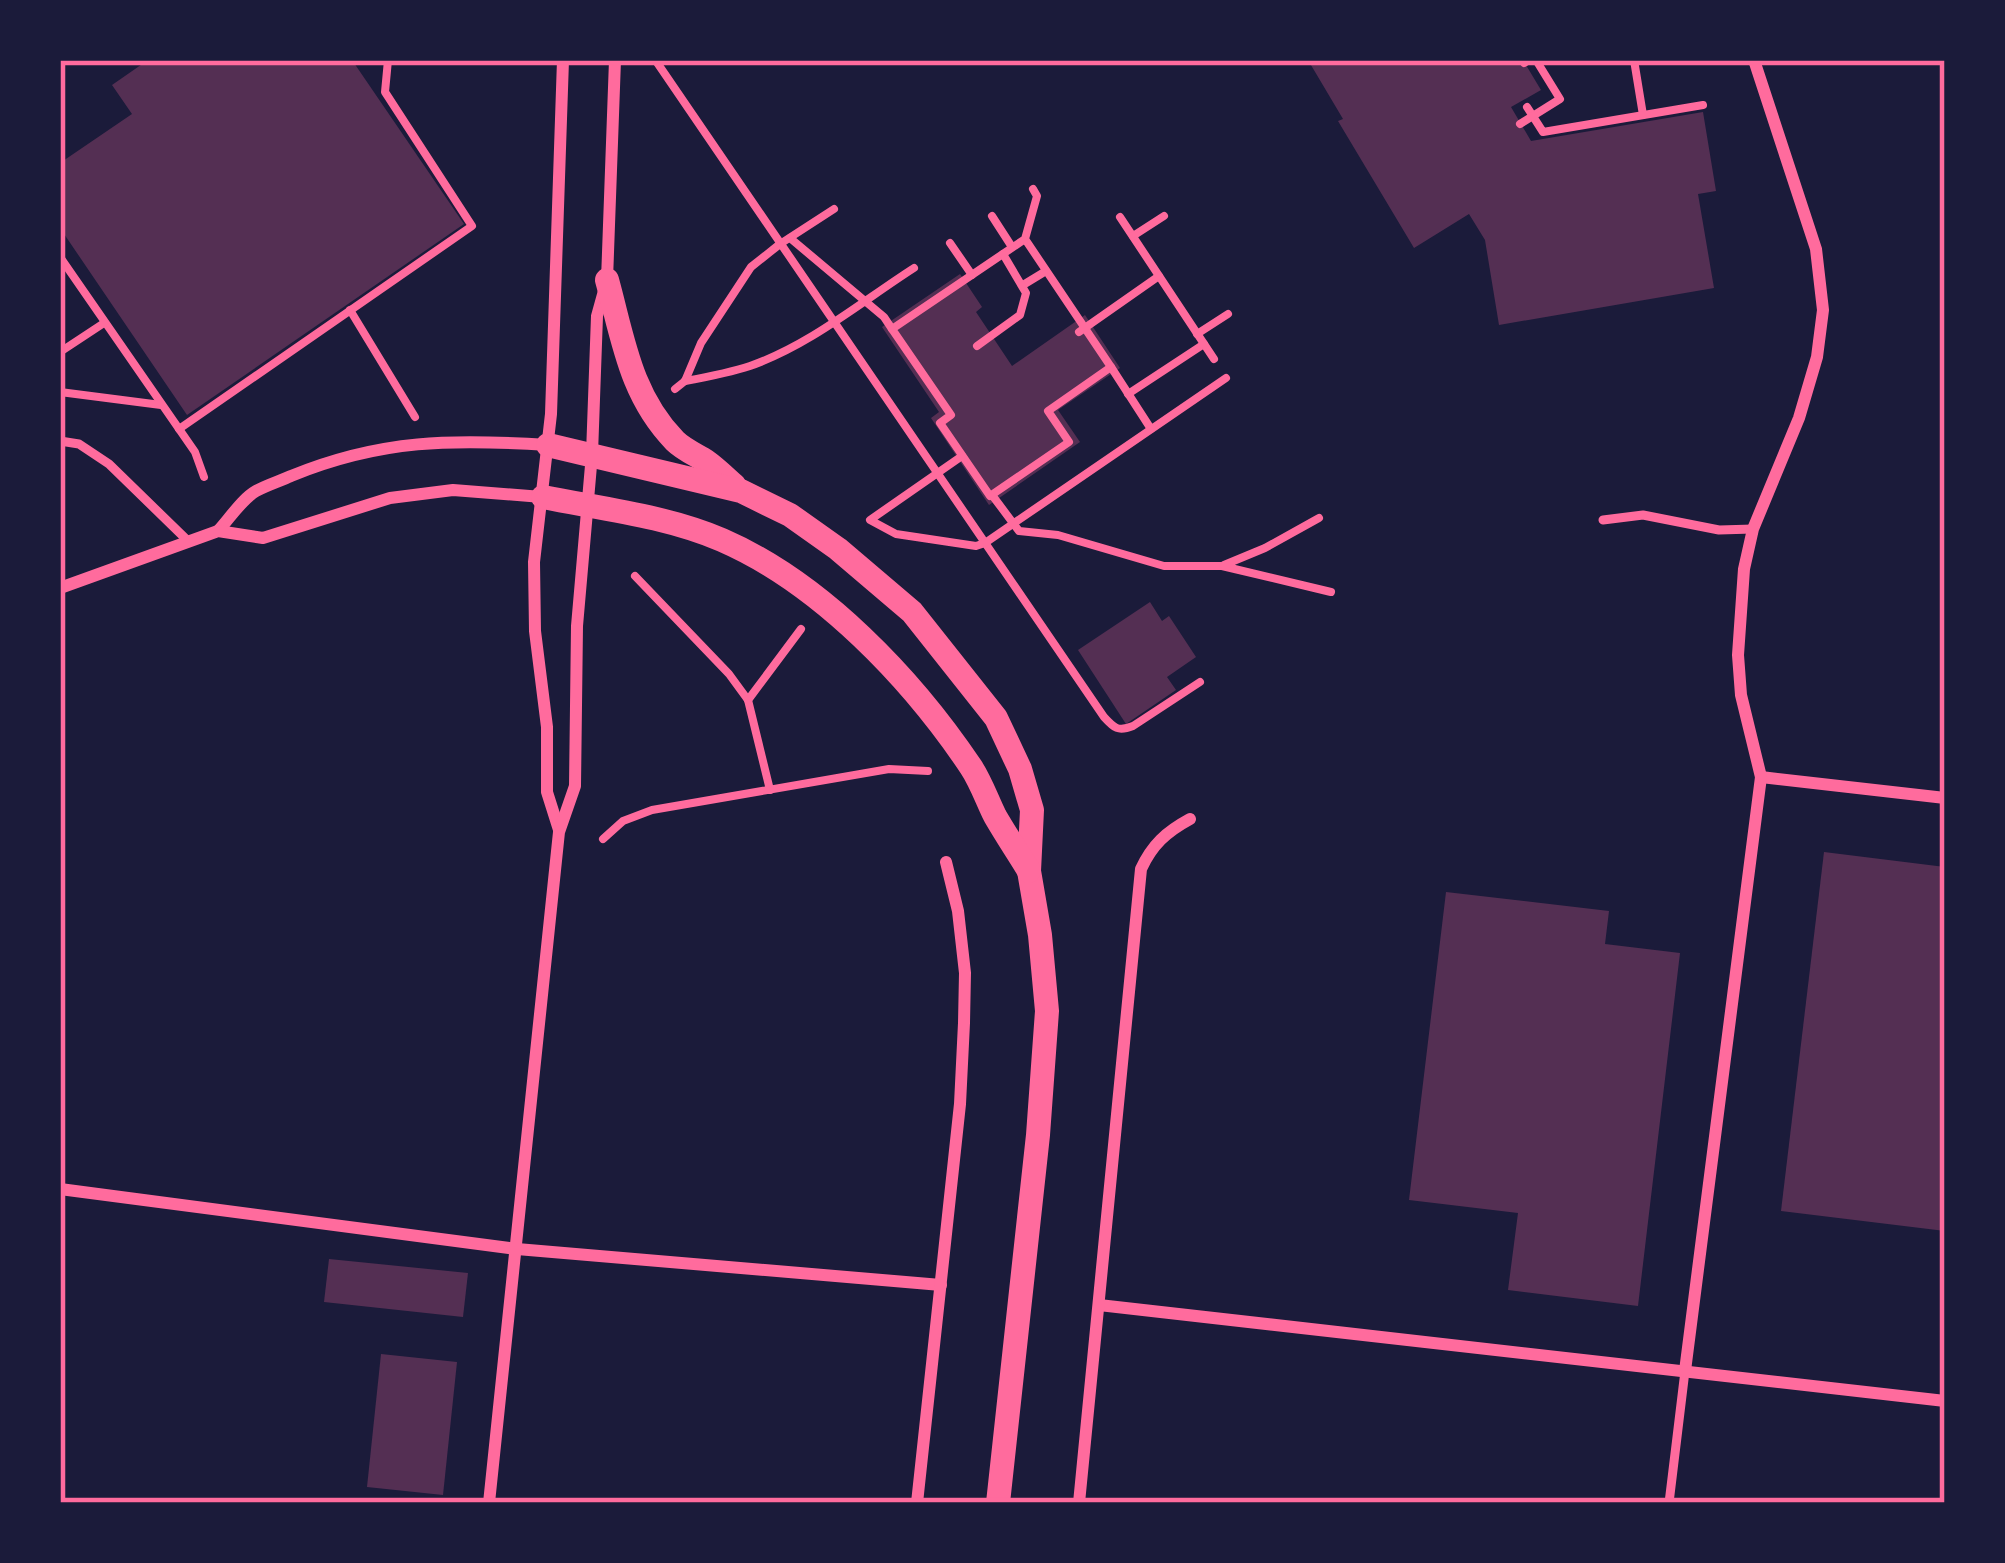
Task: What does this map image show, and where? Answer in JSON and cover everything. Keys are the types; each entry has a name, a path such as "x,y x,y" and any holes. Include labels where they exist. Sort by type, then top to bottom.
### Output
{"main road":[{"path":"607,280 625,355 649,408 677,443 741,491"},
{"path":"548,446 741,491 790,515 912,612 996,718 1020,770 1033,811 1029,871 1047,1011 1045,1069 998,1503"},
{"path":"543,497 672,524 722,540 818,598 924,704 973,770 1029,871"}],"street":[{"path":"559,832 547,792 548,727 535,631 535,562 548,446 562,60"},
{"path":"489,1503 559,832 575,786 577,626 592,454 597,316 607,280 615,60"},
{"path":"1684,1371 1761,777 1741,695 1738,655 1744,569 1753,529 1817,357 1823,310 1816,249 1754,60"},
{"path":"218,531 253,492 330,460 385,446 437,442 484,440 548,446"},
{"path":"60,588 218,531 263,538 390,498 453,490 543,497"},
{"path":"1761,777 1945,797"},
{"path":"1078,1503 1141,869 1150,849 1190,819"},
{"path":"917,1503 960,1103 965,990 958,911 946,862"},
{"path":"60,1190 517,1249 941,1285"},
{"path":"1099,1305 1945,1401"}],"lane":[{"path":"60,441 79,443 109,464 187,540"},
{"path":"1603,520 1643,515 1719,530 1753,529"},
{"path":"1669,1503 1684,1371"}],"path":[{"path":"178,429 472,226 385,92 388,60"},
{"path":"1634,60 1643,115"},
{"path":"656,61 1114,728 1133,726 1200,682"},
{"path":"1520,124 1530,111 1561,99 1530,61"},
{"path":"1530,111 1543,132 1703,105"},
{"path":"892,329 1025,239 1037,196 1034,190"},
{"path":"685,382 701,344 751,267 834,209"},
{"path":"977,346 1020,316 1026,293 992,216"},
{"path":"1133,236 1164,216"},
{"path":"1120,217 1214,359"},
{"path":"790,238 884,317 951,415 940,423 1019,531 1058,536 1164,566 1222,566 1331,592"},
{"path":"1025,239 1151,429"},
{"path":"950,243 972,275"},
{"path":"60,257 195,452 204,477"},
{"path":"675,389 781,352 914,268"},
{"path":"1023,286 1046,271"},
{"path":"1082,330 1160,276"},
{"path":"350,310 415,418"},
{"path":"1128,394 1228,314"},
{"path":"60,352 104,323"},
{"path":"992,495 1069,442 1048,411 1111,367"},
{"path":"962,456 869,520 896,534 976,546 985,543 1226,378"},
{"path":"60,392 162,405"},
{"path":"1222,566 1319,518"},
{"path":"635,576 748,700 770,790"},
{"path":"748,700 801,629"},
{"path":"603,839 636,814 889,769 928,772"}],"building":[{"path":"148,60 352,60 464,224 187,415 60,228 60,163 132,114 112,85"},
{"path":"1308,60 1523,60 1541,90 1511,107 1531,141 1703,112 1716,191 1698,194 1714,288 1499,325 1485,240 1469,214 1414,248 1338,121 1343,119"},
{"path":"960,274 982,307 976,312 1012,366 1085,315 1120,368 1058,410 1080,442 989,505 931,418 939,412 882,327"},
{"path":"1150,602 1162,621 1169,616 1196,657 1167,677 1176,690 1126,724 1078,650"},
{"path":"1824,852 1945,867 1945,1231 1781,1211"},
{"path":"1446,892 1609,911 1605,944 1680,953 1638,1306 1508,1290 1518,1213 1409,1200"},
{"path":"329,1259 468,1273 463,1317 324,1302"},
{"path":"381,1354 457,1362 443,1495 367,1487"}]}
